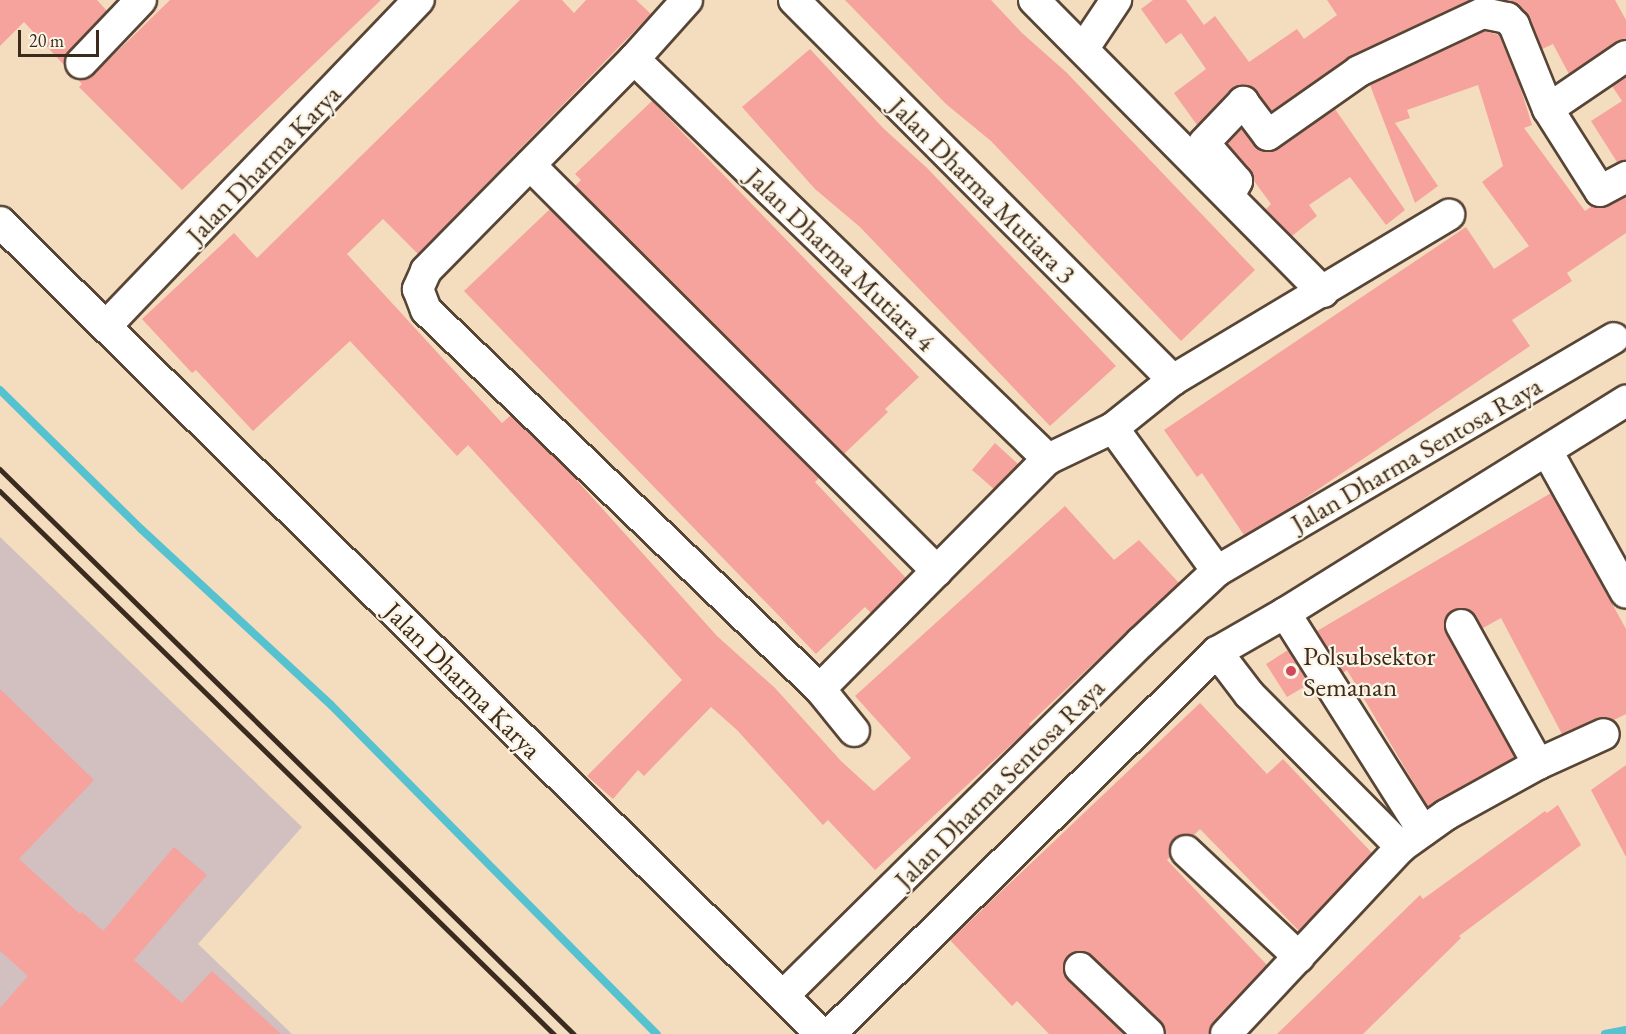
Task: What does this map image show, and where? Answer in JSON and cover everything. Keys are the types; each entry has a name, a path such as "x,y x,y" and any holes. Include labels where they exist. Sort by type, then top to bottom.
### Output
{"street":[{"name":"Jalan Dharma Karya","path":"106,326 419,0"},
{"name":"Jalan Dharma Mutiara 3","path":"794,0 1173,380"},
{"path":"1034,0 1323,292"},
{"path":"1084,48 1116,0"},
{"path":"81,63 138,1"},
{"path":"675,4 634,59 426,271 418,290 426,310 820,689 854,731"},
{"path":"1229,196 1237,181 1204,143 1243,102 1268,135 1359,71 1480,6 1507,18 1514,25 1548,109 1600,191 1626,177"},
{"path":"1548,109 1626,56"},
{"name":"Jalan Dharma Mutiara 4","path":"634,59 1048,459"},
{"path":"530,165 937,571"},
{"path":"820,689 1048,459 1113,428 1173,380 1449,215"},
{"name":"Jalan Dharma Karya","path":"0,222 821,1034"},
{"name":"Jalan Dharma Sentosa Raya","path":"783,996 1141,642 1217,571 1614,338"},
{"path":"830,1034 1217,652 1285,613 1626,401"},
{"path":"1113,428 1217,571"},
{"path":"1547,451 1626,593"},
{"path":"1285,613 1412,839"},
{"path":"1461,625 1538,764"},
{"path":"1217,652 1249,694 1412,839"},
{"path":"1226,1034 1412,839 1446,815 1538,764 1604,734"},
{"path":"1186,851 1299,957"},
{"path":"1080,968 1149,1034"}],"shaded area":[{"path":"0,537 302,827 198,944 292,1034 0,1034"}],"building":[{"path":"0,0 97,0 107,11 69,51 64,65 24,22 0,46"},
{"path":"170,0 381,0 182,190 79,87 82,84 78,80 93,75"},
{"path":"520,0 562,0 574,13 586,0 636,0 651,14 418,254 383,219 347,254 502,423 511,415 564,466 717,636 775,688 841,761 874,791 911,758 855,696 1065,506 1114,560 1139,540 1179,583 1029,724 1031,726 1029,728 875,870 828,820 823,825 737,730 711,707 644,776 638,770 613,799 587,776 682,680 468,445 457,456 350,341 253,431 196,370 192,373 142,319 234,233 257,258"},
{"path":"845,0 991,0 1022,33 1066,72 1255,270 1181,341 991,141 946,104"},
{"path":"1153,0 1186,0 1204,25 1215,16 1249,62 1297,29 1304,39 1337,15 1327,0 1470,0 1352,55 1272,111 1256,91 1248,86 1238,85 1230,90 1197,125 1174,93 1206,69 1181,33 1166,44 1141,9"},
{"path":"1505,0 1615,0 1626,20 1626,39 1616,42 1569,74 1553,44 1542,49 1526,13 1519,5"},
{"path":"1485,31 1499,35 1518,80 1532,125 1524,128 1585,211 1592,206 1608,206 1626,197 1626,233 1567,273 1572,281 1512,320 1530,346 1286,511 1244,535 1202,473 1197,477 1164,430 1466,227 1494,269 1529,246 1482,182 1503,166 1478,85 1407,110 1410,118 1395,123 1438,186 1415,203 1370,85"},
{"path":"810,49 883,128 927,168 1116,366 1050,426 860,227 815,189 742,107"},
{"path":"1626,77 1626,160 1617,162 1591,121 1622,101 1612,86"},
{"path":"652,101 919,377 885,409 888,412 844,454 575,186 581,180 575,174"},
{"path":"1335,109 1405,210 1386,225 1350,177 1309,205 1317,216 1292,236 1266,209 1271,204 1254,181 1250,170 1227,144 1242,129 1255,146 1262,151 1270,152"},
{"path":"550,209 819,478 815,482 906,578 871,613 865,607 816,654 464,291"},
{"path":"995,443 1018,464 994,489 972,470"},
{"path":"1551,493 1626,629 1626,714 1614,720 1605,717 1597,718 1562,734 1501,618 1483,628 1470,611 1462,608 1453,610 1446,617 1444,625 1446,633 1515,757 1428,807 1347,670 1343,673 1317,631"},
{"name":"Polsubsektor Semanan","path":"1288,650 1309,684 1287,697 1266,664"},
{"path":"0,689 94,780 19,859 80,914 82,912 103,931 174,847 207,875 134,960 182,1003 212,971 281,1034 0,1034 0,1008 28,976 0,951"},
{"path":"1200,703 1267,774 1283,759 1372,853 1299,931 1200,829 1193,836 1180,835 1169,847 1170,857 1167,860 1267,965 1213,1022 1209,1034 1166,1034 1161,1022 1092,956 1084,951 1075,952 1063,963 1064,973 1124,1034 1049,1034 1017,1001 1012,1006 950,940"},
{"path":"1626,765 1626,857 1591,790"},
{"path":"1558,805 1581,845 1459,936 1461,938 1363,1034 1277,1034 1420,895 1423,899 1545,811 1547,813"}],"waterway":[{"path":"0,390 141,529 331,705 657,1034"},
{"path":"1605,1034 1626,1030"}],"railway":[{"path":"0,469 574,1034"},
{"path":"0,491 554,1034"}],"place":[{"name":"Polsubsektor Semanan","path":"1291,671"}]}
